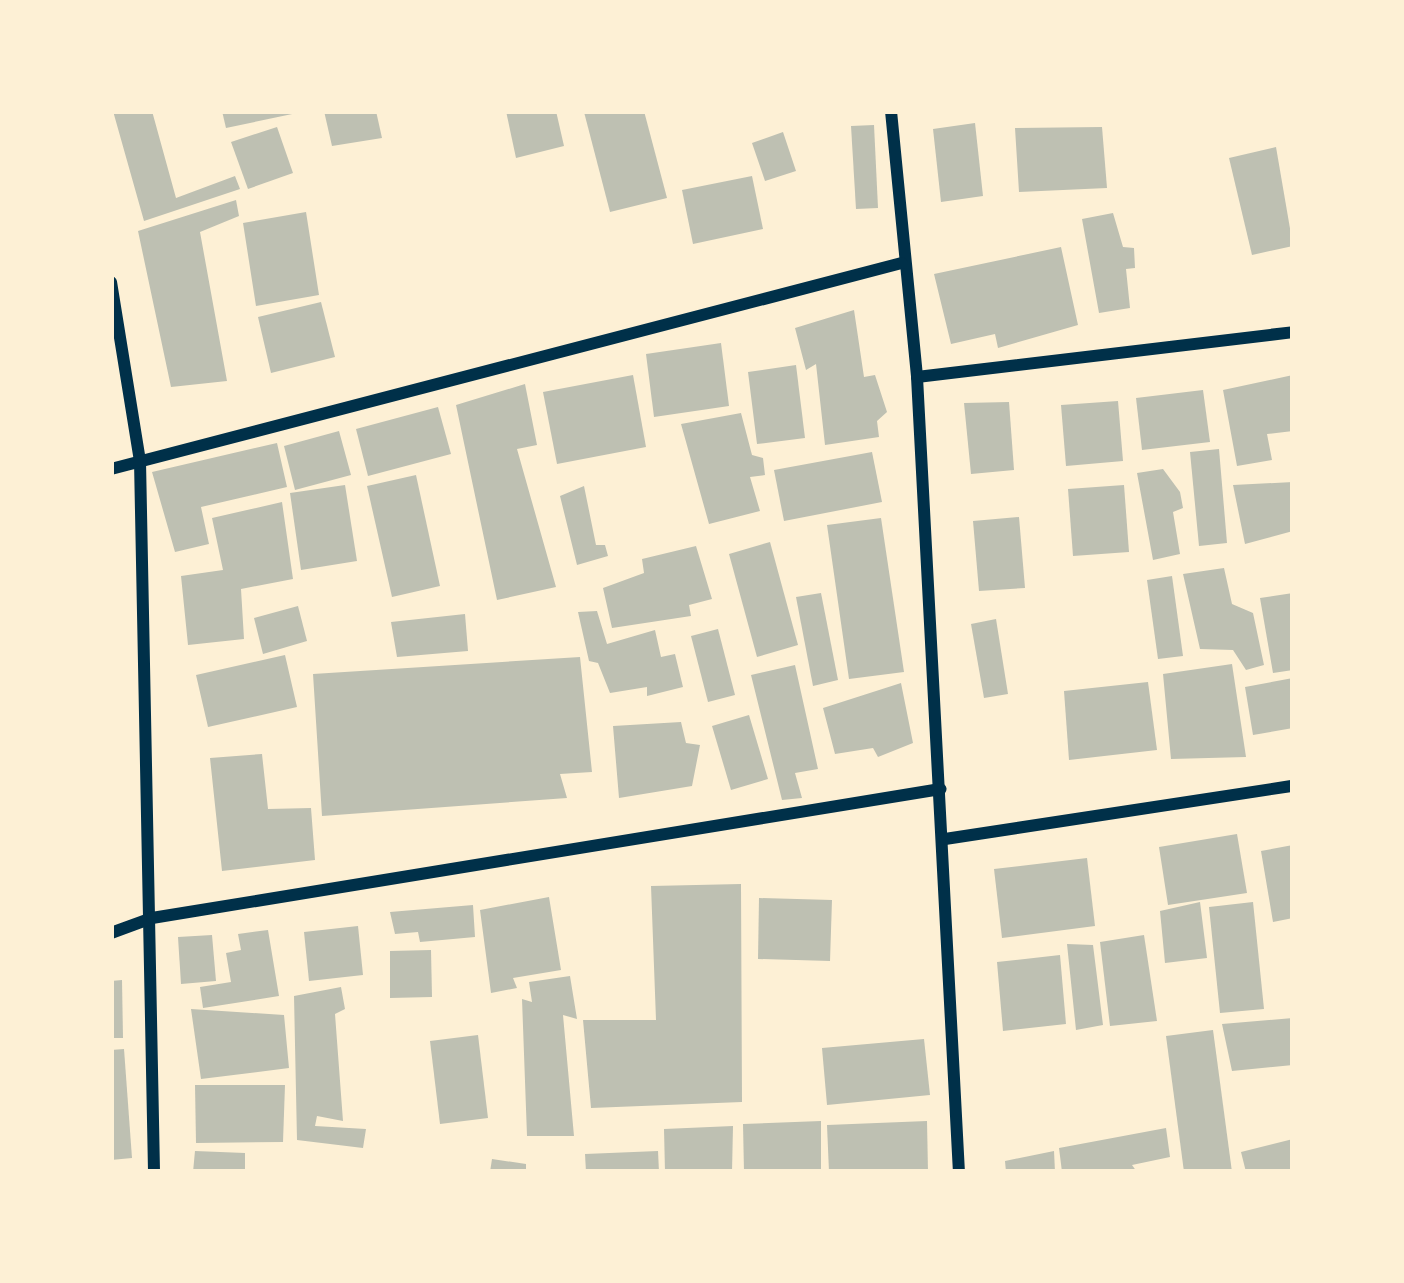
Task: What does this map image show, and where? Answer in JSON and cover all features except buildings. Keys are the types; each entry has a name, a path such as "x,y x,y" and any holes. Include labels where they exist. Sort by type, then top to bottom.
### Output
{"street":[{"path":"891,111 902,263 917,377 959,1172"},
{"path":"111,469 902,263"},
{"path":"111,282 140,461 154,1172"},
{"path":"917,377 1293,332"},
{"path":"945,839 1293,786"},
{"path":"111,933 152,918 941,789"}]}
